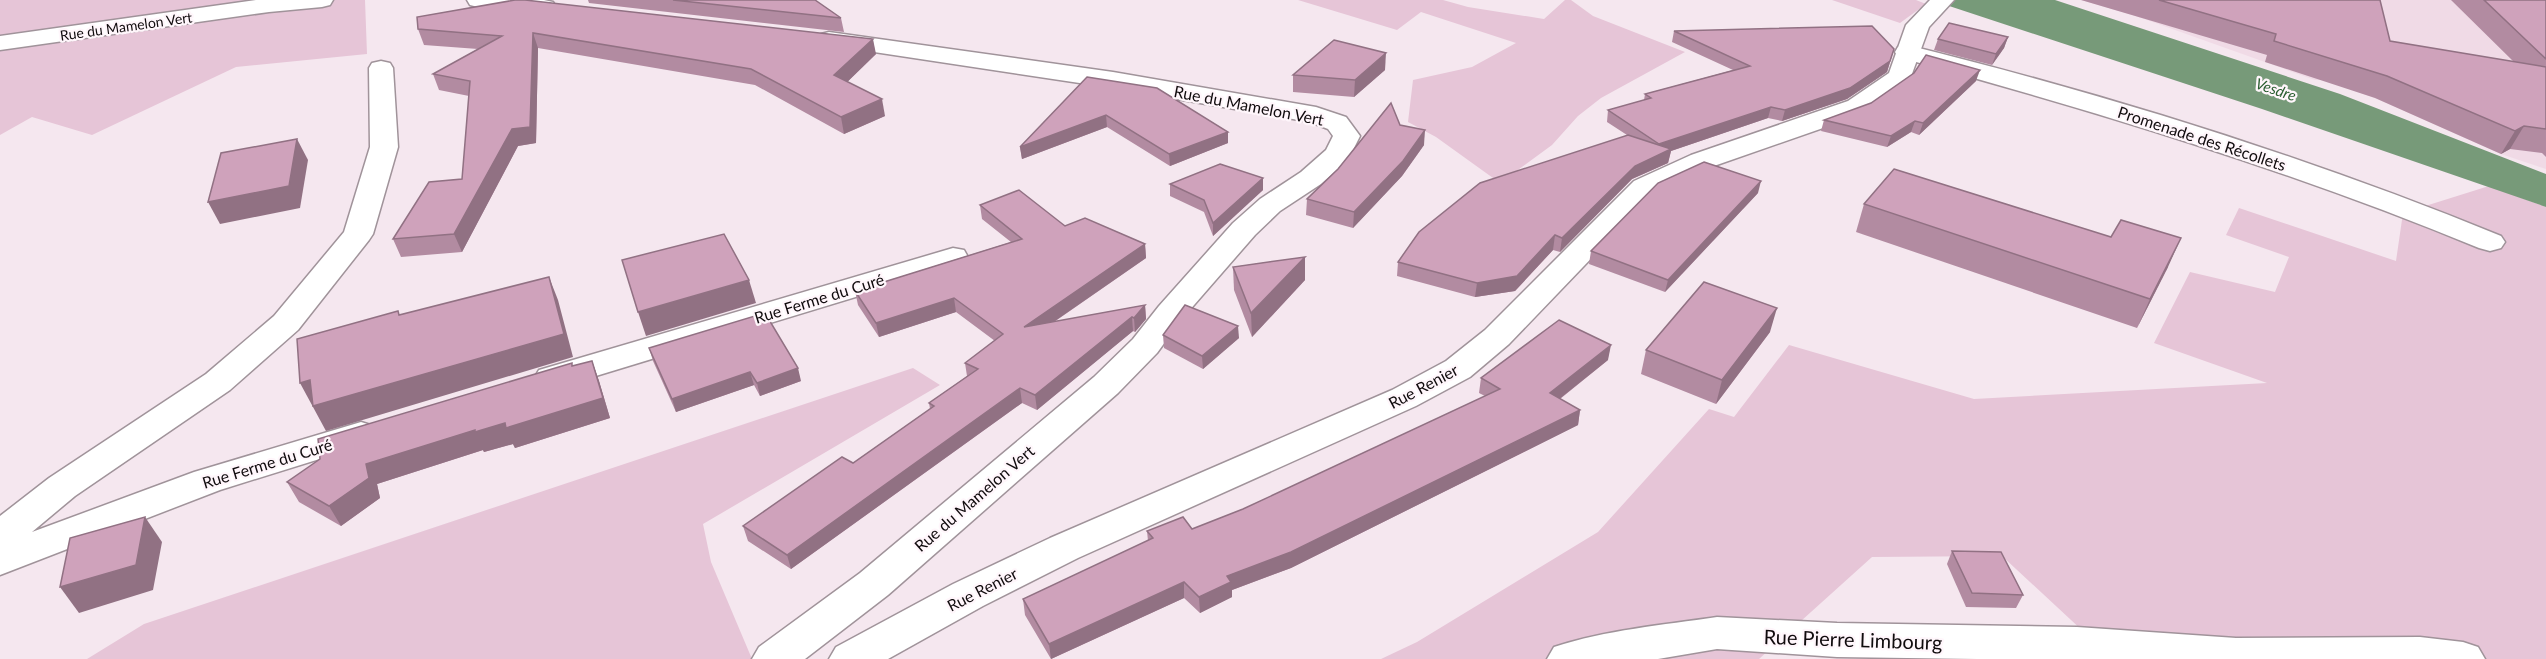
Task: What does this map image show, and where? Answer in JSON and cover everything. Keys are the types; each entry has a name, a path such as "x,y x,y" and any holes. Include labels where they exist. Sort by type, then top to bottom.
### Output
{"street":[{"name":"Rue du Mamelon Vert","path":"0,44 269,5 322,0"},
{"path":"478,0 567,9"},
{"name":"Rue Renier","path":"851,659 968,595 1064,548 1404,398 1458,369 1497,337 1644,188 1701,161 1857,107 1900,77 1912,39 1943,0"},
{"name":"Rue du Mamelon Vert","path":"774,659 874,584 1106,385 1145,346 1170,313 1244,230 1270,205 1318,172 1338,154 1347,136 1337,123 1317,114 1113,80 809,36"},
{"name":"Promenade des Récollets","path":"1912,39 2370,194 2490,242"},
{"path":"0,537 62,487 218,382 286,323 358,234 384,147 381,69"},
{"name":"Rue Ferme du Curé","path":"517,388 953,257"},
{"name":"Rue Ferme du Curé","path":"0,561 207,481 390,426"},
{"name":"Rue Pierre Limbourg","path":"1569,659 1597,652 1717,633 1836,640 2077,644 2236,655 2421,654 2463,659"}],"shaded area":[{"path":"0,0 365,0 367,54 236,67 92,135 32,117 0,135"},
{"path":"1298,0 1443,0 1468,7 1544,19 1565,0 1571,0 1593,16 1685,52 1601,98 1578,116 1552,145 1500,183 1436,137 1408,122 1413,80 1472,67 1516,43 1421,12 1397,30"},
{"path":"1832,0 1916,0 1926,4 1900,23"},
{"path":"2081,0 2546,0 2546,169 2501,154 2375,98 2324,80 2315,80 2133,15"},
{"path":"2489,186 2546,207 2546,659 2113,659 2002,556 1872,557 1759,659 1381,659 1417,642 1598,532 1709,409 1734,417 1789,345 1974,399 2267,383 2154,343 2190,272 2275,292 2289,257 2226,235 2239,208 2396,261 2403,213"},
{"path":"913,368 940,385 703,524 711,562 752,659 87,659 144,624"}],"water":[{"name":"Vesdre","path":"1931,0 2055,0 2340,94 2546,174 2546,207 2262,109"}],"building":[{"path":"515,0 873,39 834,75 882,99 841,117 751,69 533,33 530,127 512,129 454,234 393,239 429,182 462,179 470,81 433,74 502,36 418,29 417,17"},
{"path":"673,0 815,0 841,18"},
{"path":"2159,0 2380,0 2390,41 2546,67 2546,129 2524,126 2515,131 2387,76 2274,41 2276,34"},
{"path":"2484,0 2546,0 2546,59"},
{"path":"1949,23 2008,37 1996,54 1938,39"},
{"path":"1872,26 1894,49 1890,61 1850,88 1785,110 1771,107 1659,144 1608,110 1651,98 1645,94 1750,66 1674,31"},
{"path":"1334,40 1386,53 1355,80 1293,75"},
{"path":"1926,55 1980,70 1923,123 1915,121 1891,136 1824,120 1871,103 1914,73"},
{"path":"1087,77 1157,88 1228,132 1169,154 1106,115 1020,147"},
{"path":"1391,103 1400,125 1425,130 1403,161 1354,212 1307,199 1338,169"},
{"path":"1628,135 1671,149 1635,166 1562,238 1555,235 1517,276 1477,283 1398,262 1419,232 1480,183"},
{"path":"297,139 289,186 208,202 221,153"},
{"path":"1704,162 1761,181 1668,280 1591,251 1658,183"},
{"path":"1220,164 1263,178 1213,223 1204,200 1170,184"},
{"path":"1894,169 2111,237 2121,220 2181,238 2150,299 1864,204"},
{"path":"1019,190 1065,226 1085,218 1145,244 1024,327 1145,305 1134,318 1132,317 1035,395 1020,388 787,555 743,526 842,457 853,463 934,406 929,403 978,369 965,363 1003,334 954,298 876,323 855,291 1022,239 980,205"},
{"path":"724,234 749,280 638,312 622,260"},
{"path":"1305,257 1251,313 1233,267"},
{"path":"549,277 564,334 313,406 310,380 300,383 297,339 398,311 399,315"},
{"path":"1704,282 1777,308 1722,380 1646,350"},
{"path":"1185,305 1238,326 1202,356 1163,335"},
{"path":"765,313 798,368 757,383 750,372 672,399 649,348"},
{"path":"1559,320 1611,345 1550,393 1580,410 1291,552 1227,576 1231,582 1199,597 1184,582 1049,644 1023,599 1153,538 1147,531 1183,517 1192,529 1243,509 1500,389 1481,378"},
{"path":"592,361 603,398 506,428 505,423 475,432 475,430 366,464 369,478 329,506 287,482 320,459 318,439 572,363 572,366"},
{"path":"145,517 136,565 60,587 70,538"},
{"path":"1952,551 2001,552 2023,595 1972,593"}]}
